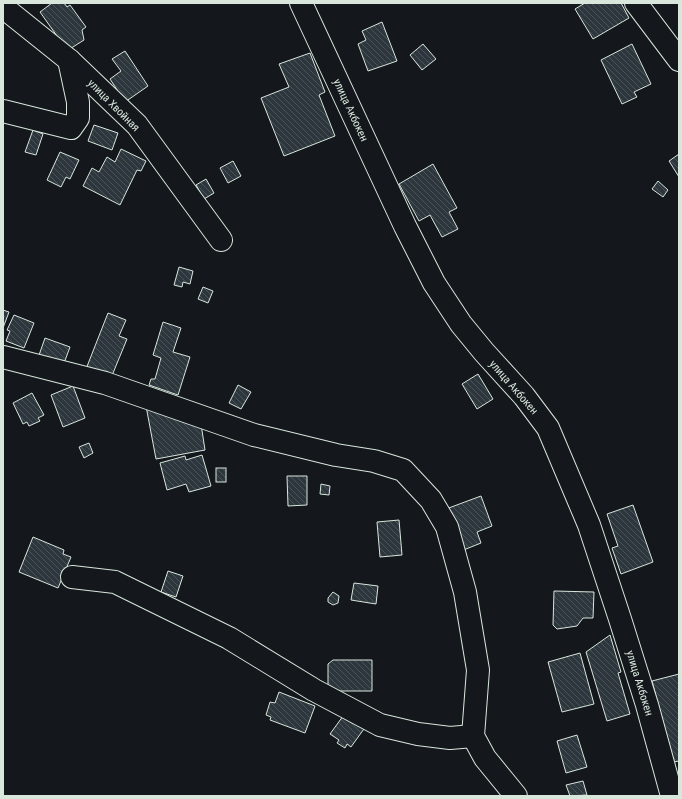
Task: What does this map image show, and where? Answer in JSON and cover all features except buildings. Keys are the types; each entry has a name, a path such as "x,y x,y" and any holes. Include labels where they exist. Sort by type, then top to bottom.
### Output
{"street":[{"name":"улица Акбокен","path":"301,3 405,226 434,282 461,324 524,396 548,428 589,525 647,706 672,796"},
{"path":"636,3 679,60"},
{"name":"улица Хвойная","path":"3,7 69,60 137,125 221,240"},
{"path":"3,111 71,128 78,118 78,102 69,60"},
{"path":"3,357 105,383 254,435 336,455 374,461 403,470 431,500 447,527 465,592 478,670 473,736 485,758 516,796"},
{"path":"72,578 115,582 229,638 314,690 380,724 418,734 450,738 473,736"}]}
